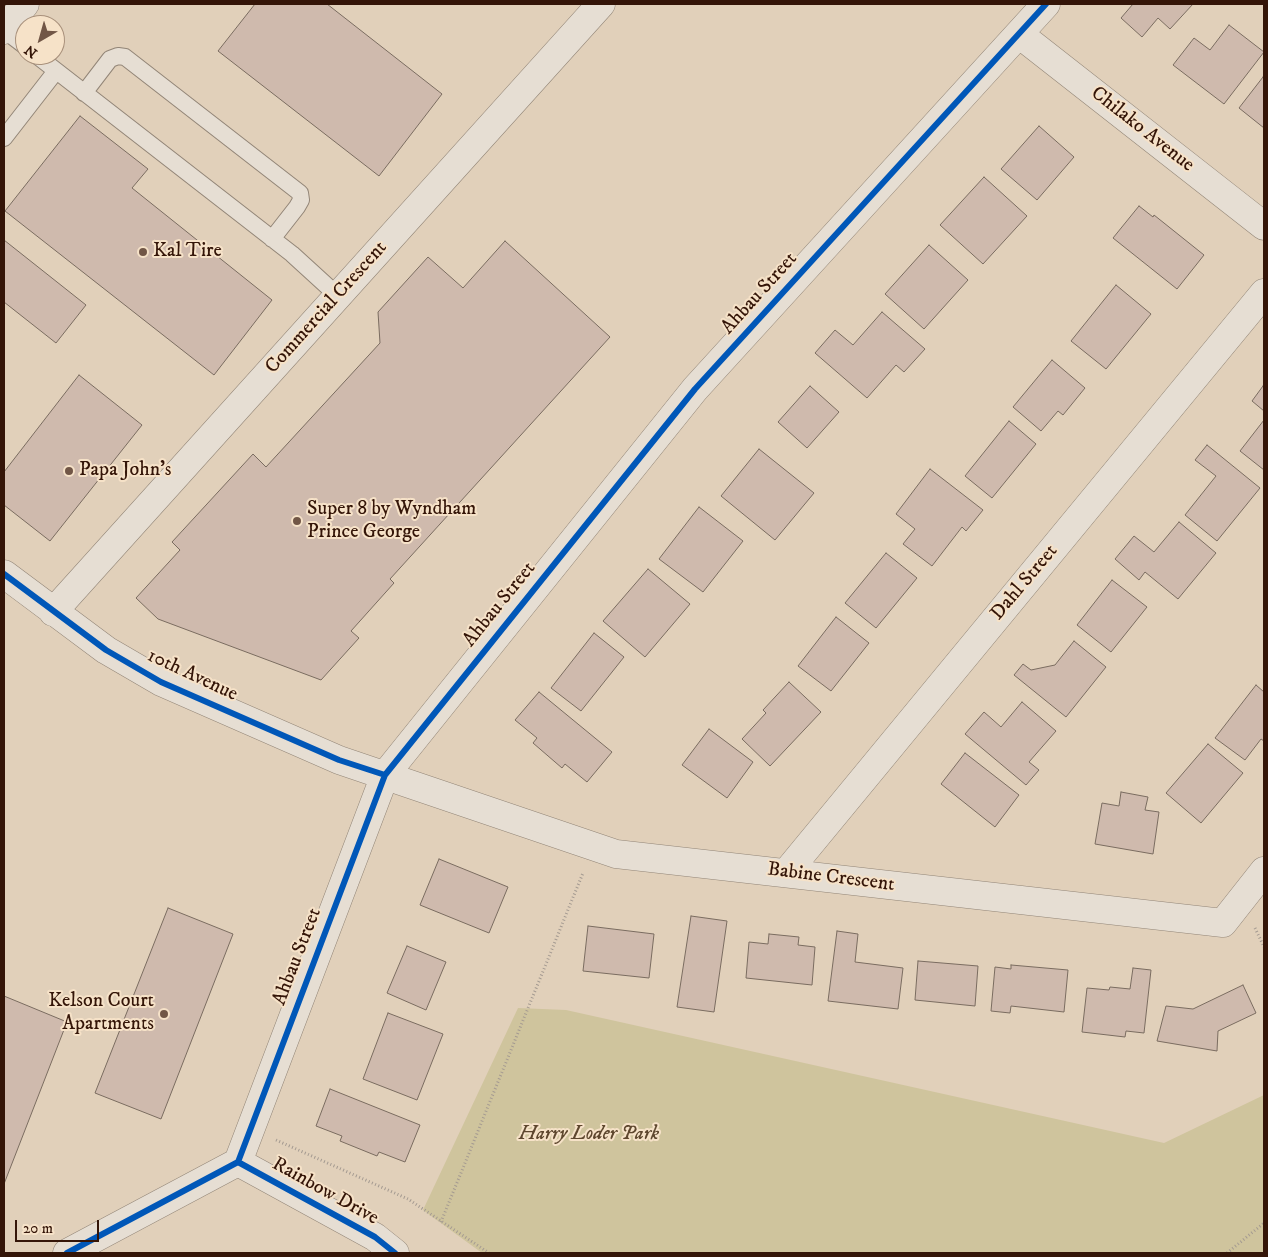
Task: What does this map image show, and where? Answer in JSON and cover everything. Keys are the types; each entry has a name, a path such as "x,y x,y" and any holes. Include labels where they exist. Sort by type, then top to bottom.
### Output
{"street":[{"path":"4,30 25,4"},
{"name":"Commercial Crescent","path":"54,612 601,4"},
{"name":"Ahbau Street","path":"238,1162 385,775 695,389 1046,4"},
{"name":"Chilako Avenue","path":"1019,34 1264,226"},
{"name":"Dahl Street","path":"786,873 1264,293"},
{"name":"10th Avenue","path":"4,574 106,650 161,682 340,760 385,775"},
{"name":"Babine Crescent","path":"385,775 616,854 1223,923 1264,871"},
{"path":"67,1253 238,1162"},
{"name":"Rainbow Drive","path":"238,1162 375,1237 395,1253"}],"lane":[{"path":"4,30 15,38"},
{"path":"84,93 110,59 118,56 125,57 300,193 301,200 298,207 272,239"},
{"path":"49,65 272,239 338,296"},
{"path":"4,138 56,70"}],"path":[{"path":"442,1222 593,847"},
{"path":"250,1129 408,1199 489,1253"},
{"path":"1226,1253 1264,1223"}],"green space":[{"name":"Harry Loder Park","path":"518,1008 566,1010 1164,1143 1264,1095 1264,1253 482,1253 423,1210"}],"building":[{"path":"255,4 327,4 442,94 379,176 218,51"},
{"path":"1133,4 1193,4 1170,29 1158,18 1142,37 1121,18"},
{"path":"1229,25 1264,52 1224,104 1173,65 1194,38 1210,50"},
{"path":"1264,78 1264,128 1239,108"},
{"path":"80,116 148,169 132,188 272,300 214,375 5,211"},
{"path":"1039,126 1074,157 1037,200 1001,169"},
{"path":"984,177 1027,216 983,264 940,225"},
{"path":"1139,206 1153,217 1154,215 1204,255 1177,289 1113,238"},
{"path":"4,240 86,305 56,343 4,302"},
{"path":"505,241 610,337 390,579 394,583 351,631 359,638 321,680 158,619 136,598 180,550 172,542 253,454 266,467 380,343 378,312 428,257 463,288"},
{"path":"929,245 968,280 924,329 885,294"},
{"path":"1116,285 1151,314 1106,369 1071,341"},
{"path":"882,312 925,349 904,372 896,365 867,398 815,353 835,330 853,345"},
{"path":"1052,360 1085,388 1063,415 1058,411 1041,431 1013,407"},
{"path":"79,375 142,425 50,541 4,505 4,472"},
{"path":"810,386 839,412 807,448 778,422"},
{"path":"1264,387 1264,411 1252,401"},
{"path":"1264,420 1264,470 1240,451"},
{"path":"1009,421 1036,444 992,498 965,476"},
{"path":"1207,445 1260,488 1217,541 1185,515 1216,476 1195,460"},
{"path":"759,449 814,493 775,540 721,496"},
{"path":"930,469 983,510 966,531 962,527 932,566 903,544 915,529 896,514"},
{"path":"699,507 743,541 703,592 659,559"},
{"path":"1179,522 1216,553 1178,599 1145,572 1139,580 1115,559 1134,536 1154,552"},
{"path":"886,553 917,578 876,628 845,603"},
{"path":"648,569 690,604 645,657 603,621"},
{"path":"1112,580 1147,607 1111,652 1077,625"},
{"path":"836,617 869,643 831,691 798,666"},
{"path":"594,633 624,657 581,711 551,688"},
{"path":"1074,641 1106,667 1066,717 1014,675 1023,664 1031,670 1055,665"},
{"path":"789,682 821,712 770,766 742,739 766,713 763,710"},
{"path":"1256,685 1264,692 1264,741 1261,739 1245,760 1215,738"},
{"path":"539,692 612,752 587,782 565,764 562,768 533,743 537,738 515,720"},
{"path":"1022,702 1056,731 1029,762 1039,770 1026,785 965,734 984,712 1001,727"},
{"path":"709,729 753,762 727,798 682,765"},
{"path":"1208,744 1243,773 1201,823 1166,793"},
{"path":"965,753 1019,795 995,827 941,784"},
{"path":"1121,792 1148,797 1145,810 1159,812 1153,854 1095,844 1102,803 1119,806"},
{"path":"439,859 508,887 489,933 420,905"},
{"name":"Kelson Court Apartments","path":"168,908 233,934 161,1119 95,1093"},
{"path":"691,916 727,921 714,1012 677,1007"},
{"path":"588,926 654,934 649,978 583,971"},
{"path":"837,931 858,934 855,962 903,968 898,1009 828,1001"},
{"path":"769,934 799,937 798,945 815,947 812,985 746,978 749,942 768,944"},
{"path":"407,946 446,962 426,1010 387,993"},
{"path":"918,961 978,966 975,1006 915,1000"},
{"path":"1011,965 1068,970 1064,1012 1011,1006 1010,1013 991,1011 995,967 1011,969"},
{"path":"1133,968 1151,970 1144,1033 1126,1031 1125,1037 1082,1032 1087,988 1109,990 1110,987 1130,989"},
{"path":"1243,985 1256,1013 1218,1031 1217,1051 1157,1041 1166,1006 1193,1009"},
{"name":"Kelson Court Apartments","path":"4,996 67,1022 4,1184"},
{"path":"388,1013 443,1034 417,1100 363,1079"},
{"path":"330,1089 420,1125 405,1162 379,1152 377,1156 340,1141 342,1136 316,1126"}],"cycle path":[{"path":"67,1253 238,1162 385,775 695,389 1046,4"},
{"path":"4,574 106,650 161,682 339,760 385,775"},
{"path":"238,1162 375,1237 395,1253"}],"place":[{"name":"Kal Tire","path":"143,252"},
{"name":"Papa John's","path":"69,471"},
{"name":"Super 8 by Wyndham Prince George","path":"297,521"},
{"name":"Kelson Court Apartments","path":"164,1014"}]}
